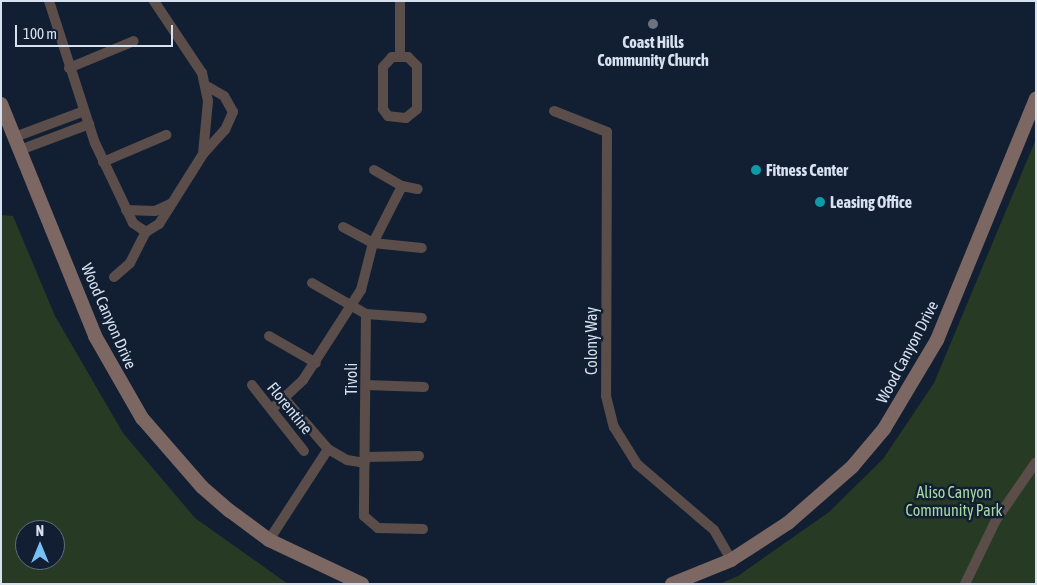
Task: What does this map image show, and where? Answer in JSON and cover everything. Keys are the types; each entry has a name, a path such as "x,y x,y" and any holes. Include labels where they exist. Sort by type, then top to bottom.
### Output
{"main road":[{"name":"Wood Canyon Drive","path":"672,584 731,560 820,498 852,467 907,396 937,340 1036,99"},
{"name":"Wood Canyon Drive","path":"1,104 114,375 184,468 269,540 362,584"}],"street":[{"path":"48,1 69,68 103,162 133,223 146,232"},
{"path":"114,277 130,263 146,232 159,224 203,154 225,130 233,112 224,96 207,86 154,1"},
{"path":"400,1 400,57"},
{"path":"69,68 134,41"},
{"path":"392,57 400,57 416,66 417,109 414,115 396,119 383,109 383,67 392,57"},
{"path":"203,154 207,86"},
{"path":"18,144 84,111"},
{"name":"Colony Way","path":"554,111 607,132 606,396 614,427 637,464 714,530 731,560"},
{"path":"18,144 89,124"},
{"path":"103,162 166,135"},
{"path":"374,170 402,186 418,188"},
{"name":"Tivoli","path":"272,408 284,398 316,363 352,304 368,272 373,243 402,186"},
{"path":"126,210 155,211 172,203"},
{"path":"343,227 373,243 422,248"},
{"path":"312,283 352,304 366,314 422,318"},
{"name":"Tivoli","path":"366,314 364,516 378,528 423,529"},
{"path":"270,336 316,363"},
{"name":"Florentine","path":"252,385 304,451"},
{"path":"366,385 424,387"},
{"path":"284,398 328,449 347,460 419,456"},
{"path":"269,540 328,449"},
{"path":"965,584 996,520 1036,462"}],"green space":[{"name":"Aliso Canyon Community Park","path":"1036,139 1036,584 719,584 738,576 829,512 883,459 934,383"},
{"path":"1,215 13,216 55,316 123,433 195,518 288,584 1,584"}],"place":[{"name":"Coast Hills Community Church","path":"653,24"},
{"name":"Fitness Center","path":"756,170"},
{"name":"Leasing Office","path":"820,202"}]}
